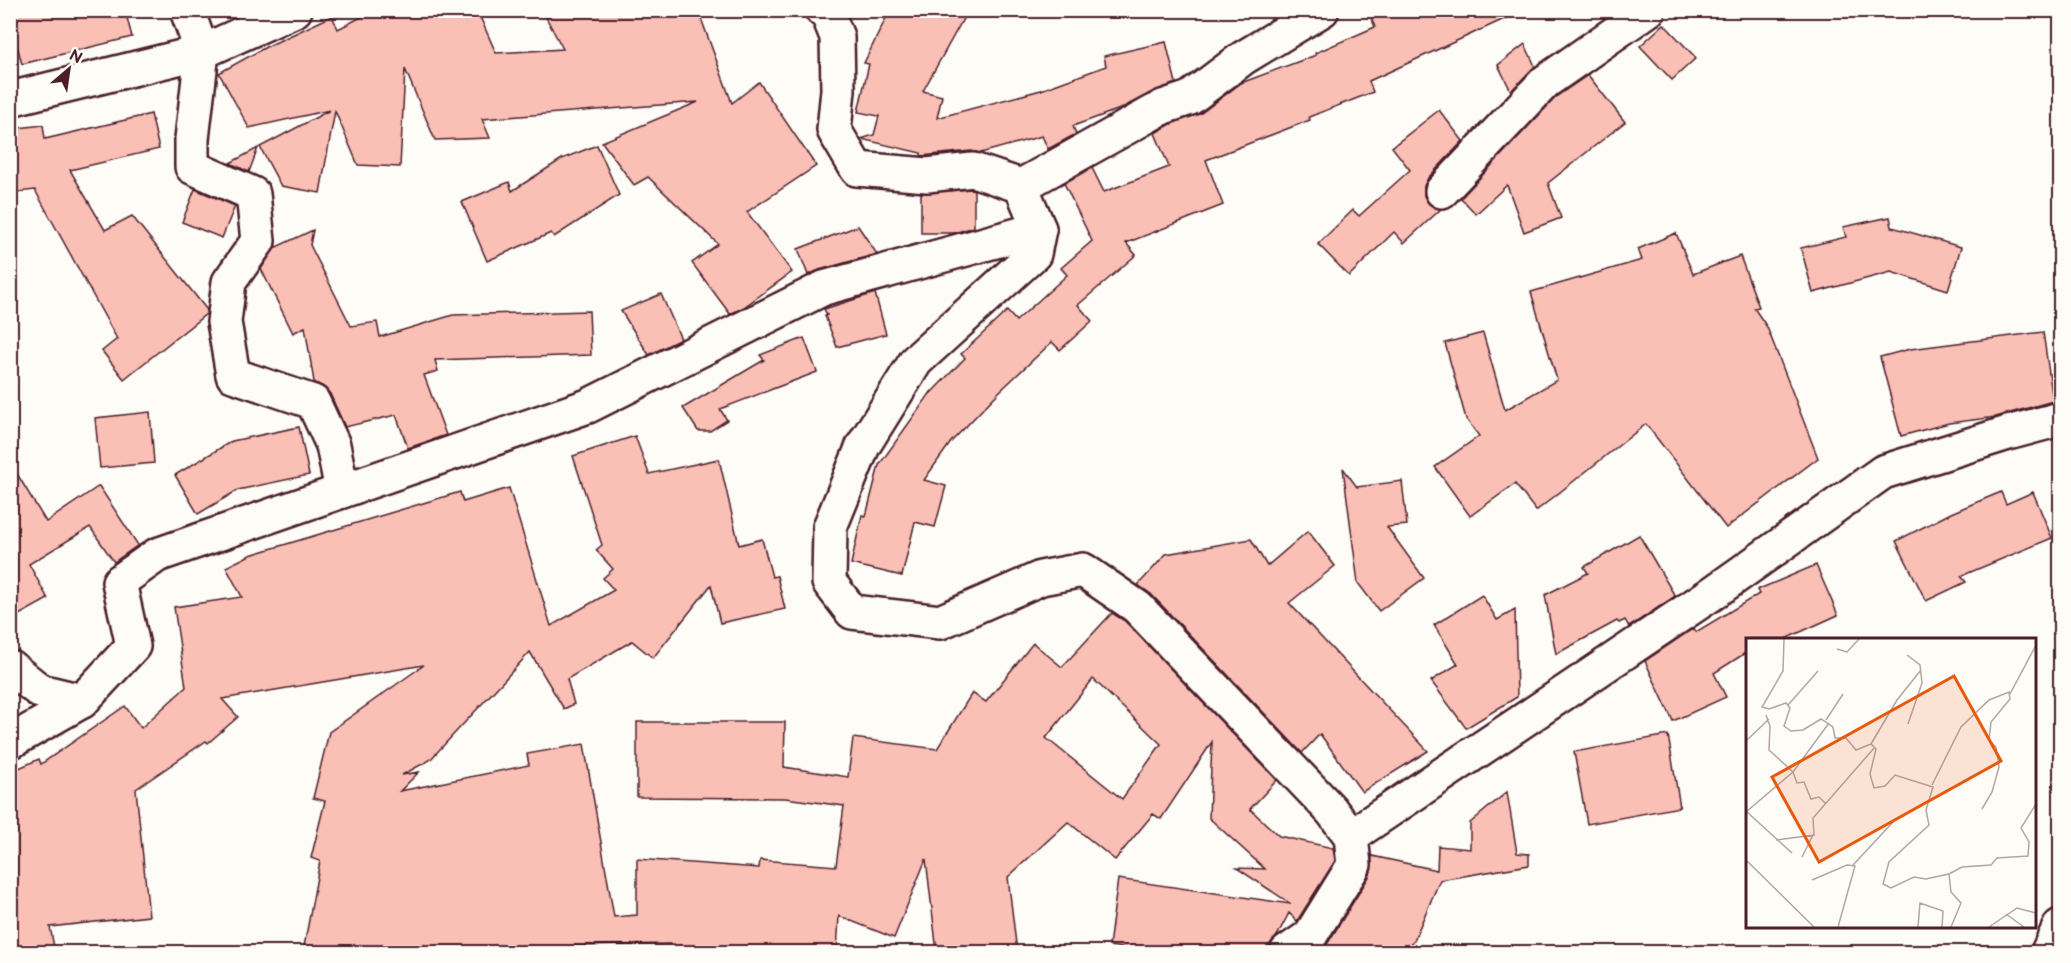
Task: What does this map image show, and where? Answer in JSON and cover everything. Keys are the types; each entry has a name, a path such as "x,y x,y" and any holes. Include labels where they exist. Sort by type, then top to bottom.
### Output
{"street":[{"path":"187,10 202,52 192,139 192,167 253,194 258,241 229,282 224,322 233,375 313,402 333,445 342,491"},
{"path":"10,99 202,52 295,10"},
{"path":"822,10 827,12 837,37 838,90 834,130 857,169 927,175 973,170 1021,186 1163,107 1190,98 1243,58 1322,10"},
{"path":"1442,191 1545,82 1648,10"},
{"path":"1021,186 1039,229 1034,254 916,361 863,446 831,527 829,582 852,612 940,622 1041,578 1083,570 1137,607 1323,801 1351,836 1354,865 1310,936 1287,952"},
{"path":"10,742 82,700 133,646 119,582 157,555 588,406 824,288 1039,229"},
{"path":"1351,836 1710,595 1883,472 2061,419"},
{"path":"10,667 40,691 82,700"},
{"path":"2048,952 2061,926"}],"building":[{"path":"10,10 125,10 132,37 22,64 10,19"},
{"path":"375,10 477,10 496,53 563,49 542,10 698,10 732,103 759,82 816,166 747,212 792,272 744,307 730,314 692,263 718,244 648,177 634,185 602,142 698,102 482,119 490,138 435,140 405,69 400,167 358,165 335,111 320,193 281,186 260,147 330,110 249,128 219,73 266,47 332,16 338,29"},
{"path":"890,10 968,10 923,91 942,96 937,118 1041,90 1106,66 1104,56 1166,42 1176,83 1154,91 1120,109 1073,126 1076,134 1048,149 1042,136 981,153 971,151 921,156 921,153 861,139 874,135 879,116 858,112 869,64 864,63"},
{"path":"1368,10 1524,10 1369,81 1373,92 1309,117 1310,120 1206,160 1223,205 1126,243 1136,255 1078,305 1092,321 1060,350 1052,342 951,442 924,480 946,486 935,527 915,522 902,576 851,564 862,515 866,516 879,465 931,392 965,358 961,354 1007,311 1016,321 1067,275 1061,268 1092,241 1064,183 1092,168 1104,192 1169,167 1155,133 1171,124 1201,113 1241,83 1316,55 1315,53 1375,27"},
{"path":"1664,24 1696,58 1672,80 1640,46"},
{"path":"1525,44 1535,66 1511,91 1498,65"},
{"path":"1588,75 1625,122 1548,183 1561,218 1524,232 1507,185 1476,214 1461,198 1557,96"},
{"path":"1439,110 1463,141 1428,178 1424,186 1424,196 1429,204 1441,209 1404,243 1394,232 1349,276 1318,244 1353,210 1359,216 1410,170 1392,147"},
{"path":"151,114 159,149 70,170 105,230 132,216 207,310 206,314 124,379 102,351 117,339 35,190 10,193 10,129 43,125 45,139"},
{"path":"597,145 619,195 554,237 551,233 487,261 462,202 509,182 512,191 562,159"},
{"path":"258,148 249,172 230,163"},
{"path":"195,189 235,206 222,238 182,222"},
{"path":"974,190 974,227 954,233 921,233 921,193"},
{"path":"1890,217 1892,227 1961,247 1948,290 1891,272 1813,293 1801,248 1846,237 1843,227"},
{"path":"858,226 877,254 808,275 798,249"},
{"path":"313,230 310,245 351,326 377,322 380,337 453,315 589,311 591,355 435,360 438,371 424,375 446,435 408,448 396,415 345,427 330,394 314,382 305,327 293,333 261,269 274,248"},
{"path":"1676,233 1693,274 1740,256 1759,307 1754,308 1767,327 1818,458 1726,528 1646,424 1536,511 1515,484 1470,516 1435,467 1479,436 1466,419 1445,343 1483,333 1505,410 1557,380 1531,292 1642,260 1638,249"},
{"path":"875,293 886,334 837,347 824,309"},
{"path":"661,294 681,339 649,355 621,311"},
{"path":"2043,332 2053,401 1996,417 1949,423 1901,436 1880,357 1910,349"},
{"path":"804,338 817,372 720,409 727,420 710,431 698,431 683,408 764,360 760,355"},
{"path":"150,412 154,463 100,468 95,418"},
{"path":"299,427 309,475 238,490 198,514 175,475 232,441"},
{"path":"635,436 649,474 719,459 739,545 762,539 772,577 777,576 785,609 720,623 711,585 653,658 632,641 567,679 574,704 564,709 530,652 430,760 402,775 419,772 400,791 529,765 527,754 584,744 614,917 637,915 637,859 759,868 760,860 836,866 844,806 785,798 637,797 637,722 785,722 784,767 848,777 853,738 937,749 972,693 986,702 1033,643 1062,667 1112,613 1125,621 1277,780 1250,809 1279,836 1333,848 1335,861 1297,921 1289,913 1270,944 1268,952 1153,952 1109,946 1118,879 1291,904 1237,868 1265,869 1209,818 1212,742 1161,819 1153,814 1115,860 1068,822 1008,877 1017,952 937,952 926,859 894,938 839,916 837,952 673,952 674,944 574,946 575,952 303,952 320,861 311,858 325,801 313,798 329,732 424,665 222,699 238,717 208,743 206,741 136,789 149,916 50,927 55,952 10,952 10,772 39,759 41,764 125,706 141,728 186,687 174,607 242,597 226,567 250,555 460,492 463,502 509,488 551,626 614,590 603,578 613,569 596,550 602,545 573,456","holes":["1093,679 1161,744 1122,799 1046,738"]},
{"path":"10,462 46,522 99,486 138,545 114,562 90,527 29,564 48,599 10,620"},
{"path":"1343,468 1357,487 1402,481 1407,525 1387,527 1424,578 1379,611 1358,583"},
{"path":"2001,492 2006,504 2033,492 2052,538 1961,576 1966,582 1926,601 1896,541 1951,513"},
{"path":"1308,531 1335,566 1289,603 1428,751 1362,792 1320,734 1302,753 1151,594 1138,585 1166,554 1251,539 1267,566"},
{"path":"1639,535 1675,596 1629,627 1625,620 1619,623 1617,621 1556,654 1545,595 1588,573 1584,567"},
{"path":"1816,565 1838,615 1787,638 1746,638 1746,653 1714,673 1726,697 1673,721 1645,661 1694,628 1696,632 1759,594 1757,590"},
{"path":"1482,595 1497,620 1515,610 1517,697 1466,728 1431,681 1458,664 1434,625"},
{"path":"1668,735 1680,807 1587,824 1574,752"},
{"path":"1507,792 1517,853 1529,854 1529,865 1440,880 1414,940 1404,952 1333,952 1326,946 1370,875 1372,856 1437,870 1438,846 1470,849 1470,823"}]}
